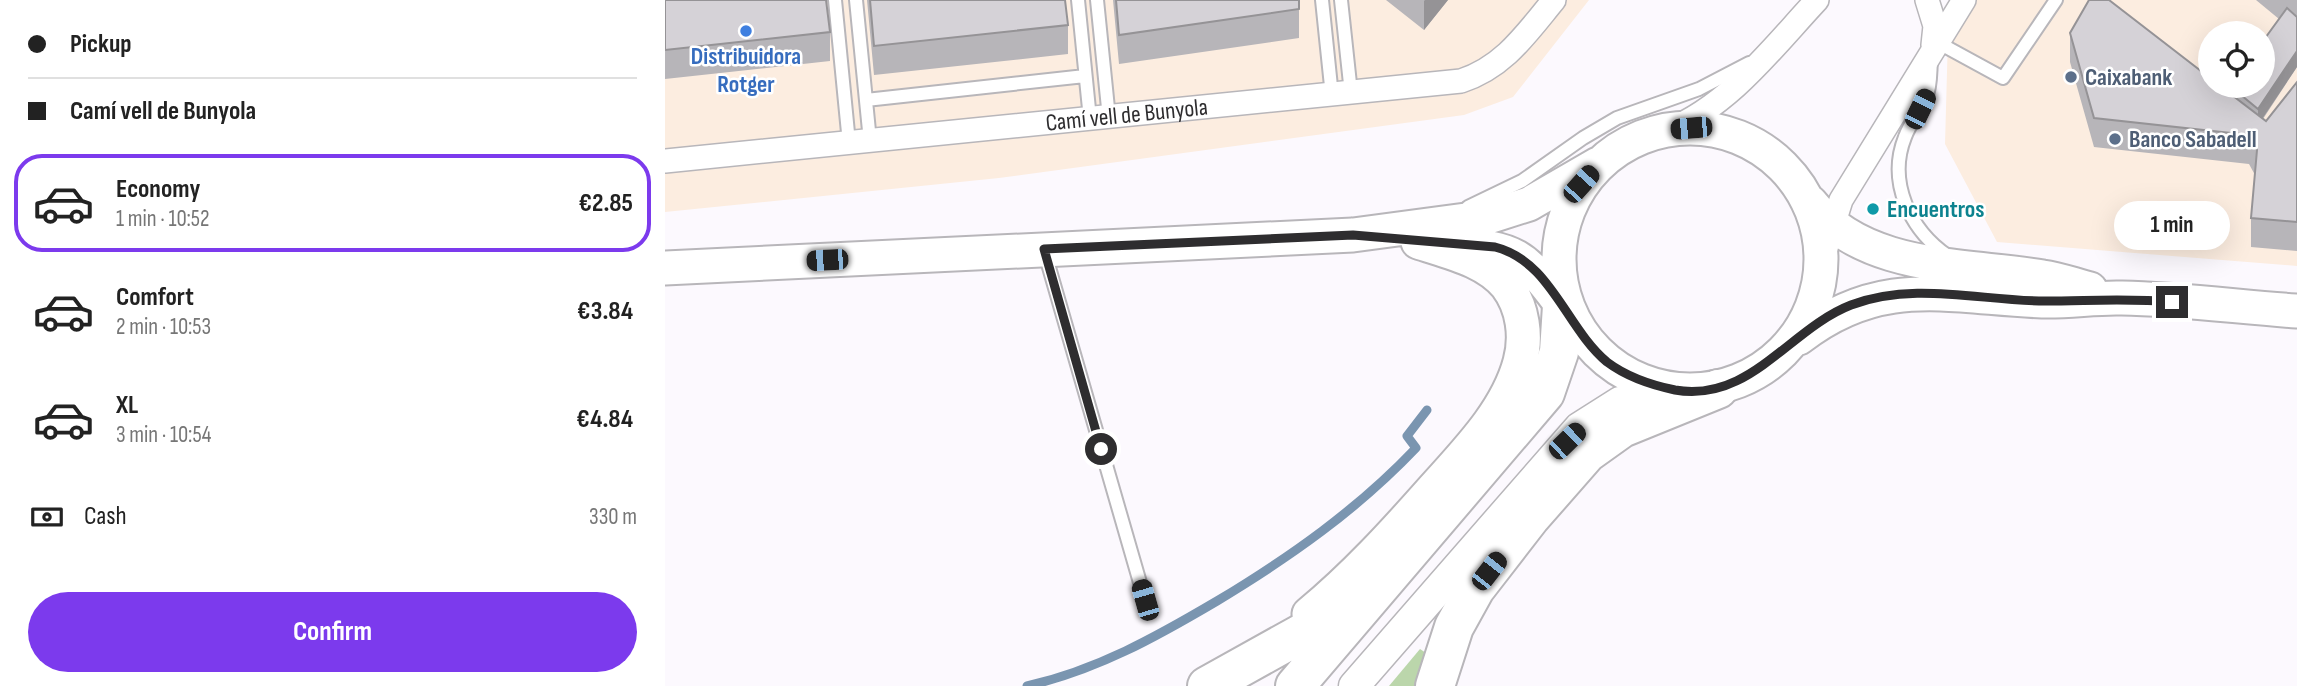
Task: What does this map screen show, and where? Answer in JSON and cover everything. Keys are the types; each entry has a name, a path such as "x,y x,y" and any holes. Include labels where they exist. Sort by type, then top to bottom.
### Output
{"highway":[{"path":"1295,686 1545,393 1559,352 1567,307"},
{"path":"1435,686 1454,627 1475,589 1530,518 1587,453 1622,428 1718,388"},
{"path":"1207,686 1324,621 1394,571"}],"main road":[{"path":"1416,234 1529,204 1633,142 1669,130 1714,130 1735,137 1774,158 1790,173 1831,224 1856,239 1891,253 1973,269 2045,277 2122,298"},
{"path":"1567,307 1559,264 1566,219 1581,184 1598,164"},
{"path":"1783,350 1814,303 1821,264 1818,232 1803,192"},
{"path":"1248,664 1347,582 1381,548 1476,439 1507,394 1516,373 1522,351 1523,323 1509,288 1496,275 1416,234"},
{"path":"665,268 1416,234 1506,250 1533,268 1567,307 1607,362 1626,374 1678,390 1718,388 1752,374 1837,312 1883,296 1963,294 2043,301 2122,298 2297,311"}],"street":[{"name":"Camí vell de Bunyola","path":"665,161 1442,84 1475,77 1510,53 1553,0"},
{"path":"1669,130 1691,120 1723,97 1817,0"},
{"path":"1927,0 1935,26 1935,45"},
{"path":"1821,264 1831,224 1841,200 1964,0"},
{"path":"1354,686 1579,428 1620,402 1678,390"}],"lane":[{"path":"835,0 860,142"},
{"path":"856,0 866,100 860,142"},
{"path":"1078,0 1085,76 1099,119"},
{"path":"1097,0 1099,119"},
{"path":"1322,0 1342,95"},
{"path":"1341,0 1342,95"},
{"path":"1973,269 1940,251 1920,231 1907,208 1900,181 1900,158 1906,134 1927,96 1935,45 2003,78 2056,0"},
{"path":"1416,234 1514,186 1617,118 1699,89 1768,52"},
{"path":"866,100 1085,76"},
{"path":"1044,249 1145,600"}],"shaded area":[{"path":"665,0 1589,0 1513,97 1464,115 999,178 665,212"},
{"path":"1949,0 2297,0 2297,266 1997,242 1945,144"}],"green space":[{"path":"1420,649 1426,653 1418,686 1389,686"}],"building":[{"path":"665,0 826,0 830,32 665,50"},
{"path":"870,0 1065,0 1068,25 874,46"},
{"path":"1116,0 1299,0 1299,9 1119,35"},
{"path":"2089,0 2109,0 2198,69 2198,98 2236,98 2266,121 2297,82 2297,222 2251,218 2257,150 2249,135 2094,118 2070,33"},
{"path":"2287,8 2297,17 2297,51 2275,84 2275,24"},
{"path":"2245,98 2265,98 2258,109"}],"waterway":[{"path":"1027,686 1102,662 1149,639 1217,601 1296,550 1370,492 1416,448 1407,436 1427,410"}],"place":[{"name":"Distribuidora Rotger","path":"746,31"},
{"name":"Caixabank","path":"2071,77"},
{"name":"Banco Sabadell","path":"2115,139"},
{"name":"Encuentros","path":"1873,209"}],"route":[{"path":"1101,449 1044,249 1353,235 1495,247 1516,254 1533,268 1607,362 1648,383 1696,391 1718,388 1752,374 1814,326 1837,312 1883,296 1946,294 2043,301 2122,298 2172,302"}]}
